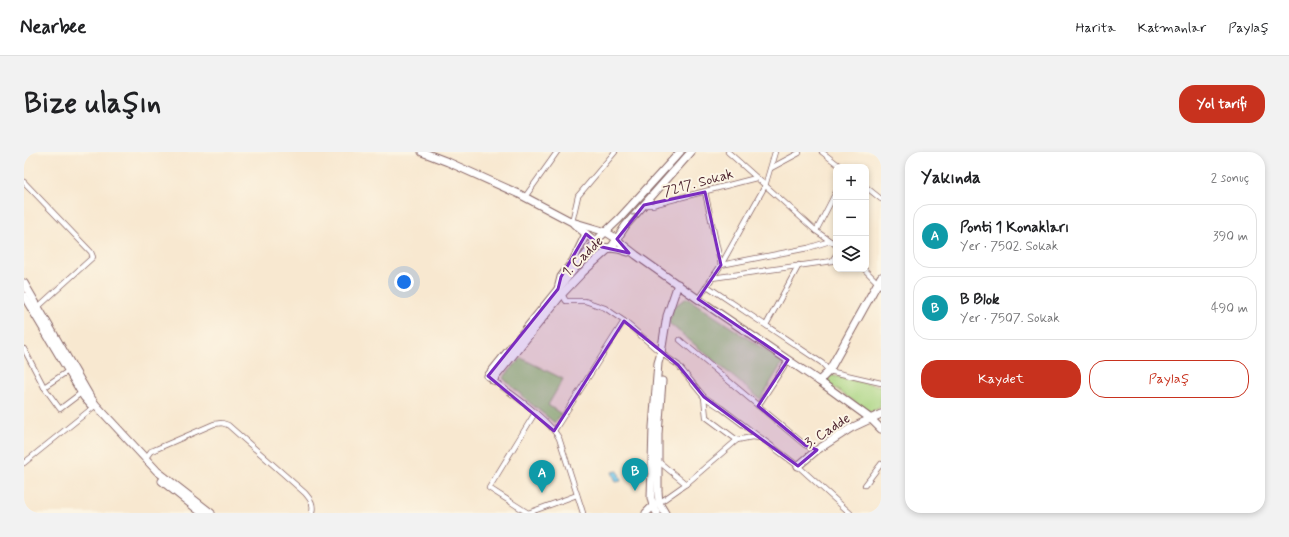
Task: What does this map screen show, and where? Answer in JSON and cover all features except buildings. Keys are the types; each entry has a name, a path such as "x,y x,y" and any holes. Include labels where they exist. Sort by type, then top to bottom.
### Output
{"street":[{"path":"422,152 448,162 525,197 572,222 606,232 698,299 819,381 871,419 881,429"},
{"path":"525,197 557,152"},
{"path":"572,222 578,196 615,152"},
{"name":"1. Cadde","path":"491,378 560,292 597,242 680,152"},
{"name":"1. Cadde","path":"560,292 609,248 626,225 691,152"},
{"path":"728,152 816,231 833,243"},
{"path":"698,299 721,265 765,186 775,152"},
{"path":"771,168 799,152"},
{"path":"822,152 837,164"},
{"name":"7217. Sokak","path":"644,205 652,205 756,178"},
{"path":"24,182 91,252 93,257 38,307"},
{"path":"869,189 881,199"},
{"path":"705,192 721,265"},
{"path":"816,231 833,198"},
{"path":"572,222 602,247 618,249 636,255"},
{"path":"586,234 573,261 561,277 560,292 566,300 585,301 605,308 624,321 678,365 704,397 798,466 850,513"},
{"path":"721,265 808,248 830,241"},
{"path":"712,278 832,261 833,260"},
{"path":"766,325 799,265"},
{"path":"819,381 828,371 880,282 868,272"},
{"path":"24,283 95,407 154,474 202,513"},
{"path":"657,513 656,504 658,491 663,363 662,353 667,316 678,284"},
{"path":"707,286 822,363 828,371 881,383"},
{"path":"25,301 81,393 157,471 211,513"},
{"path":"554,431 624,321"},
{"path":"680,340 805,445 817,450"},
{"path":"24,349 44,387 60,409 81,393"},
{"path":"662,353 658,363 653,427 651,498 665,513"},
{"path":"758,406 788,360"},
{"path":"44,387 68,371"},
{"path":"491,378 535,413 554,431 558,438 583,513"},
{"path":"704,397 706,417 737,440"},
{"path":"24,463 95,407"},
{"name":"3. Cadde","path":"871,419 873,414 881,410"},
{"path":"535,413 489,488 528,513 577,495"},
{"name":"3. Cadde","path":"798,466 817,450 851,428 881,414"},
{"path":"146,459 151,451 214,424 222,423 228,425 306,493 312,501 314,507 312,513"},
{"path":"646,513 656,504 686,484 737,440 752,437 761,438"},
{"path":"658,461 686,484"},
{"path":"865,485 881,464"}],"highlighted area":[{"path":"705,192 721,265 698,299 788,360 758,406 805,445 817,450 798,466 704,397 678,365 624,321 554,431 488,376 558,289 561,277 586,234 602,247 629,253 617,239 644,205"}],"green space":[{"path":"687,298 783,362 760,399 669,323 674,306"},
{"path":"521,358 563,379 548,405 561,414 555,423 530,403 503,378"},
{"path":"830,375 881,386 881,407 870,413 826,382"}],"water":[{"path":"618,471 621,481 616,482 612,472"}],"place":[{"name":"B Blok","path":"635,491"},
{"name":"Ponti 1 Konakları","path":"542,493"}]}
